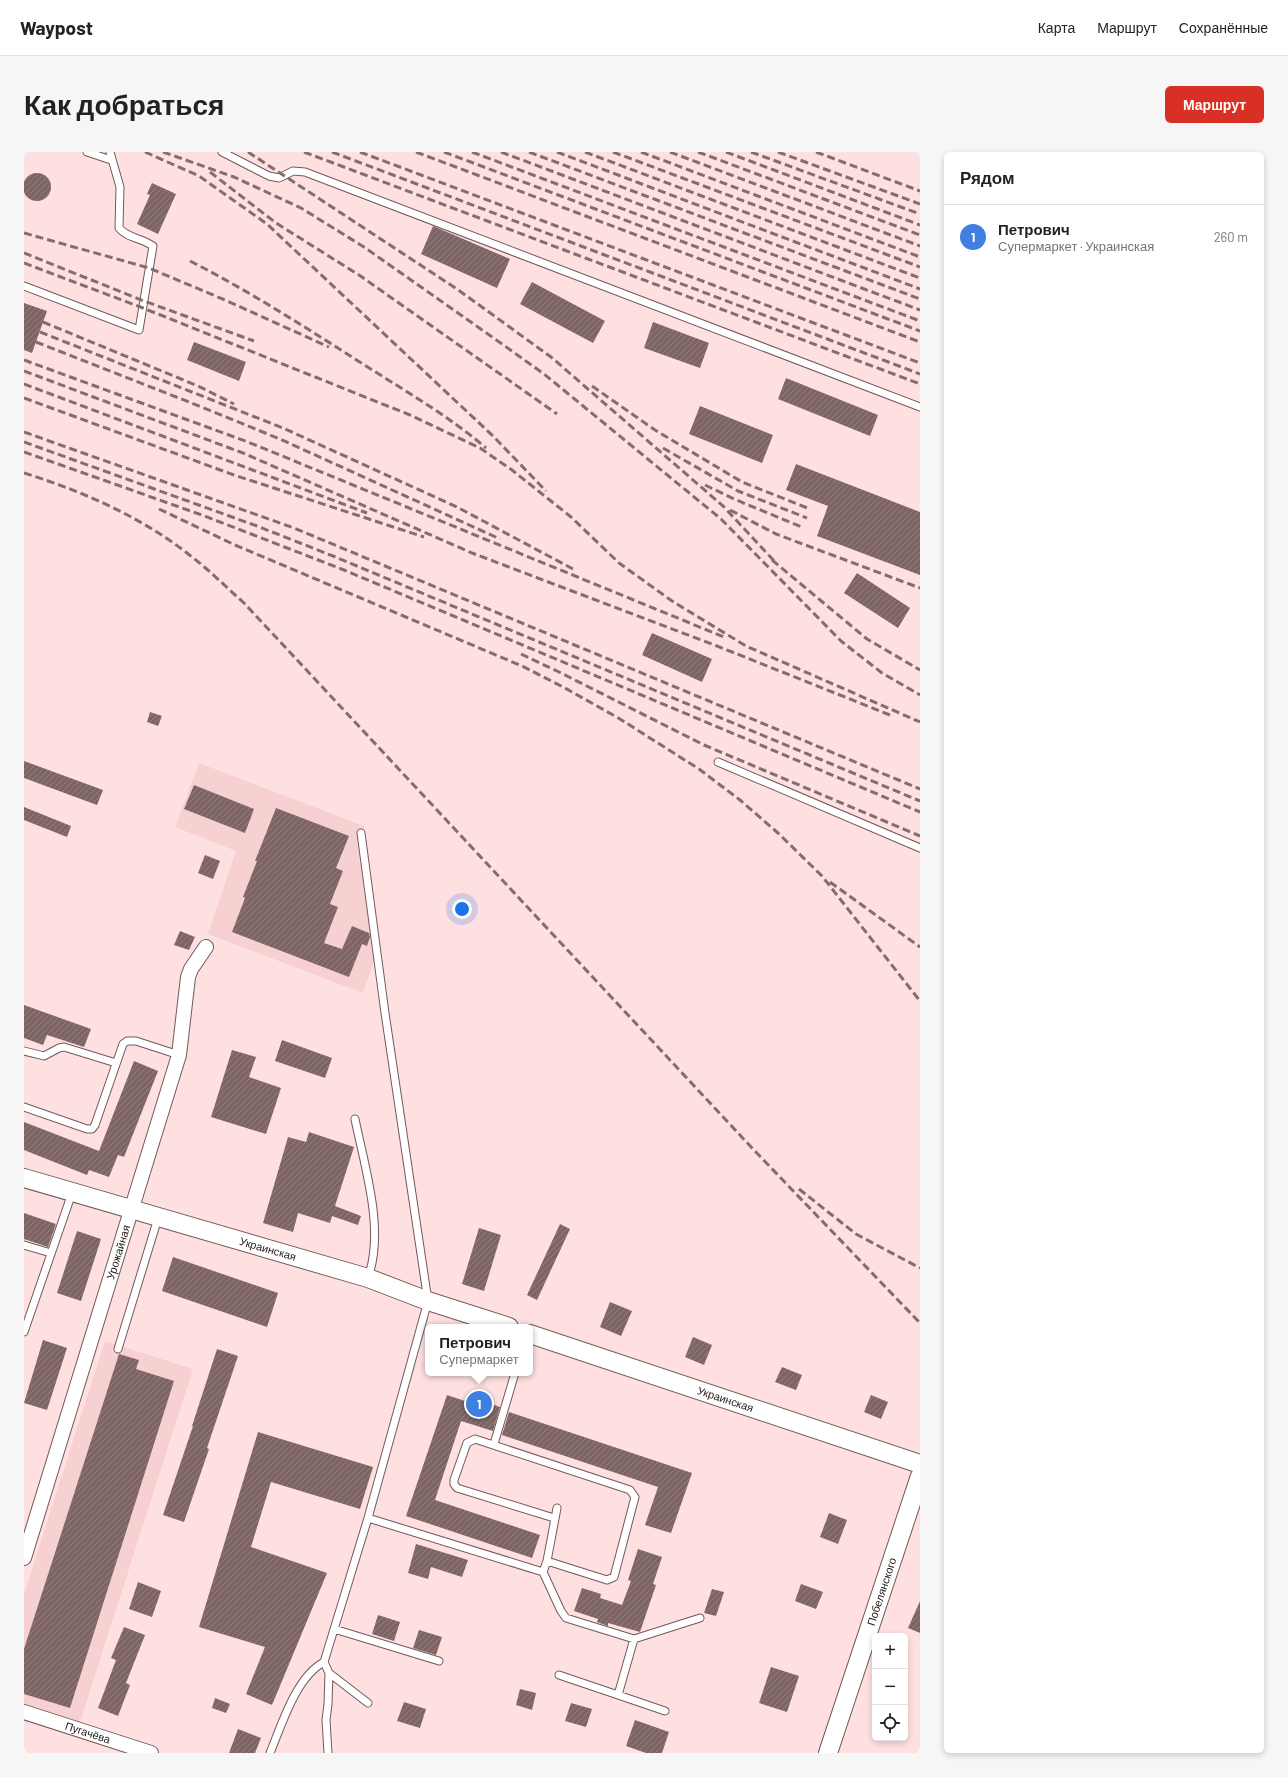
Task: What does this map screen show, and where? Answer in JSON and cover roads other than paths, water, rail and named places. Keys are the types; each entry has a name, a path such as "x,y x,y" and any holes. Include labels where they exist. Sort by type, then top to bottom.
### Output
{"street":[{"name":"Урожайная","path":"24,1558 179,1055 188,977 191,969 206,947"},
{"name":"Украинская","path":"24,1178 132,1211 368,1278 428,1301 500,1324"},
{"name":"Украинская","path":"533,1335 920,1464"},
{"name":"Побелянского","path":"828,1753 920,1476"},
{"name":"Пугачёва","path":"31,1711 151,1753"}],"lane":[{"path":"87,152 111,160"},
{"path":"24,286 139,330 153,246 123,233 119,228 120,187 111,160 110,152"},
{"path":"222,152 269,176 278,178 293,171 305,172 920,407"},
{"path":"718,762 920,848"},
{"path":"270,1753 300,1687 315,1667 324,1662 368,1518 428,1301 385,1013 361,833"},
{"path":"24,1108 87,1129 92,1129 95,1125 123,1044 131,1040 179,1055"},
{"path":"24,1051 44,1056 64,1047 116,1063"},
{"path":"355,1119 370,1188 376,1242 374,1262 368,1278"},
{"path":"24,1332 72,1193"},
{"path":"118,1349 158,1218"},
{"path":"24,1245 51,1253"},
{"path":"494,1444 514,1376"},
{"path":"547,1561 607,1580 614,1577 635,1496 633,1493 630,1490 494,1444 475,1439 467,1443 454,1480 454,1484 457,1488 554,1518"},
{"path":"557,1508 547,1561 543,1572 560,1611 566,1618 634,1639 700,1618"},
{"path":"368,1518 543,1572"},
{"path":"334,1629 439,1661"},
{"path":"618,1694 634,1639"},
{"path":"324,1662 330,1673 368,1703"},
{"path":"328,1753 326,1732 330,1673"},
{"path":"559,1675 665,1711"}],"railway":[{"path":"145,152 199,176 267,224 493,436 546,491"},
{"path":"163,152 234,177 301,208 364,247 544,374 721,519 841,641 882,673 920,695"},
{"path":"248,152 457,289 551,357 723,506 777,564"},
{"path":"304,152 920,384"},
{"path":"332,152 920,374"},
{"path":"360,152 920,363"},
{"path":"416,152 920,342"},
{"path":"444,152 920,331"},
{"path":"472,152 920,321"},
{"path":"501,152 920,310"},
{"path":"529,152 920,299"},
{"path":"557,152 920,289"},
{"path":"585,152 920,278"},
{"path":"613,152 920,267"},
{"path":"641,152 920,257"},
{"path":"670,152 920,246"},
{"path":"698,152 920,235"},
{"path":"726,152 920,225"},
{"path":"751,152 920,214"},
{"path":"778,152 920,204"},
{"path":"816,152 920,191"},
{"path":"210,172 276,223 359,275 557,414"},
{"path":"24,233 149,268 225,300 329,347"},
{"path":"24,253 144,301 254,341"},
{"path":"190,261 257,298 323,338 443,415 486,448"},
{"path":"24,263 143,308 410,415 480,448 512,470 571,517 619,563 672,601 746,646 920,722"},
{"path":"43,322 198,386 234,404"},
{"path":"40,332 283,428 457,507 573,569"},
{"path":"36,342 280,439 500,539"},
{"path":"24,360 248,442 724,637"},
{"path":"24,371 243,453 472,553 717,646 890,715"},
{"path":"24,384 367,513"},
{"path":"592,386 655,430 742,482 810,509"},
{"path":"24,398 234,475 424,537"},
{"path":"24,432 294,528 920,789"},
{"path":"24,442 257,526 333,556 920,801"},
{"path":"663,448 738,491 807,518"},
{"path":"24,452 202,515 344,570 920,812"},
{"path":"24,473 88,496 149,527 194,559 244,603 752,1148 920,1323"},
{"path":"705,485 734,499 804,528"},
{"path":"159,509 235,545 522,666 620,719 699,769 740,800 778,833 822,876 920,1001"},
{"path":"730,510 776,534 920,588"},
{"path":"772,560 867,639 920,670"},
{"path":"521,654 704,745 920,836"},
{"path":"830,882 920,947"},
{"path":"799,1189 856,1234 920,1268"}],"place":[{"name":"Петрович","path":"479,1404"}]}
